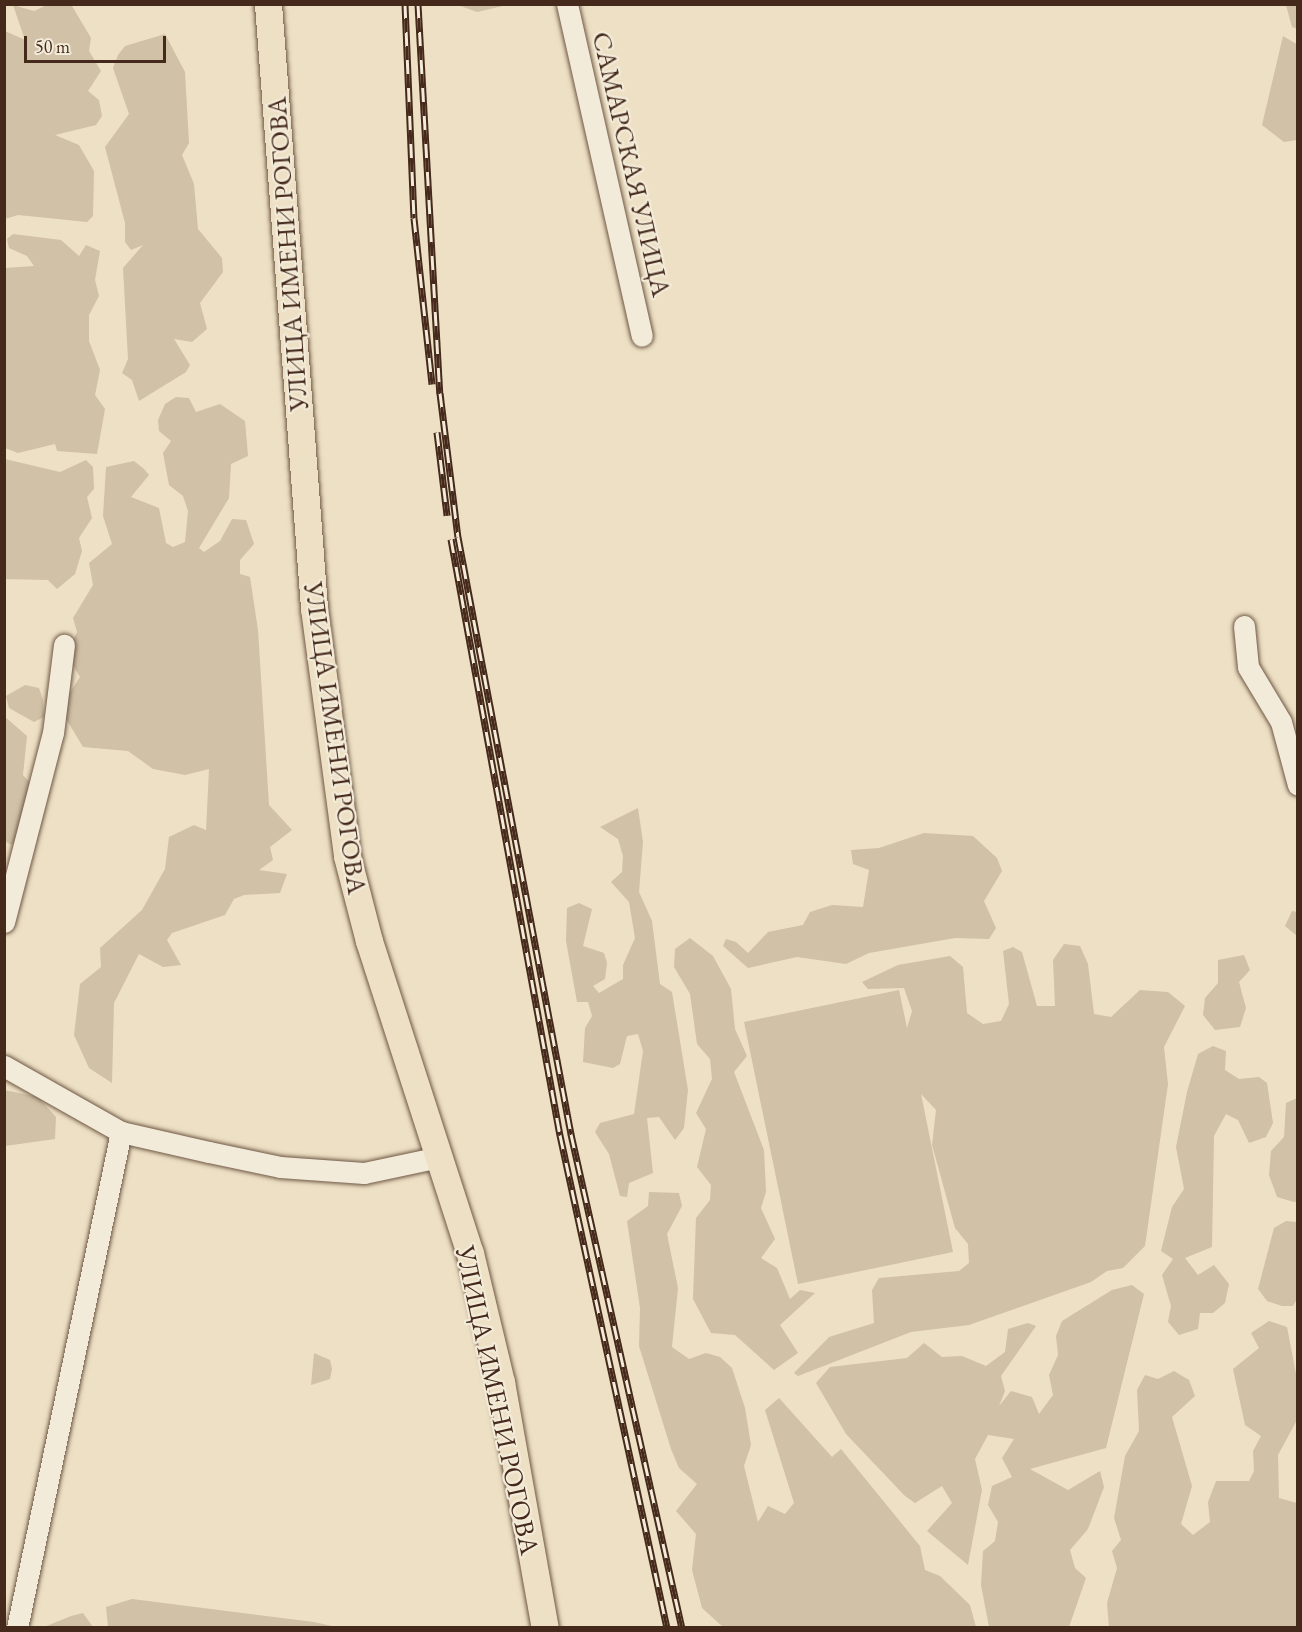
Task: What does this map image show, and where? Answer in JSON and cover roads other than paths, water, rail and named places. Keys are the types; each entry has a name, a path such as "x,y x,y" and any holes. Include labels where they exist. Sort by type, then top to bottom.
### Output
{"main road":[{"name":"УЛИЦА ИМЕНИ РОГОВА","path":"268,4 314,608 347,856 470,1253 501,1382 545,1628"}],"street":[{"name":"САМАРСКАЯ УЛИЦА","path":"567,4 642,336"},
{"path":"1244,626 1248,667 1281,722 1298,785"},
{"path":"4,922 52,733 64,645"},
{"path":"4,1066 121,1132 280,1167 364,1173 439,1158"},
{"path":"16,1628 121,1132"}],"railway":[{"path":"405,4 414,218 432,384"},
{"path":"418,4 440,393 458,537 571,1134 682,1628"},
{"path":"437,432 447,515"},
{"path":"451,539 560,1135 667,1628"}]}
